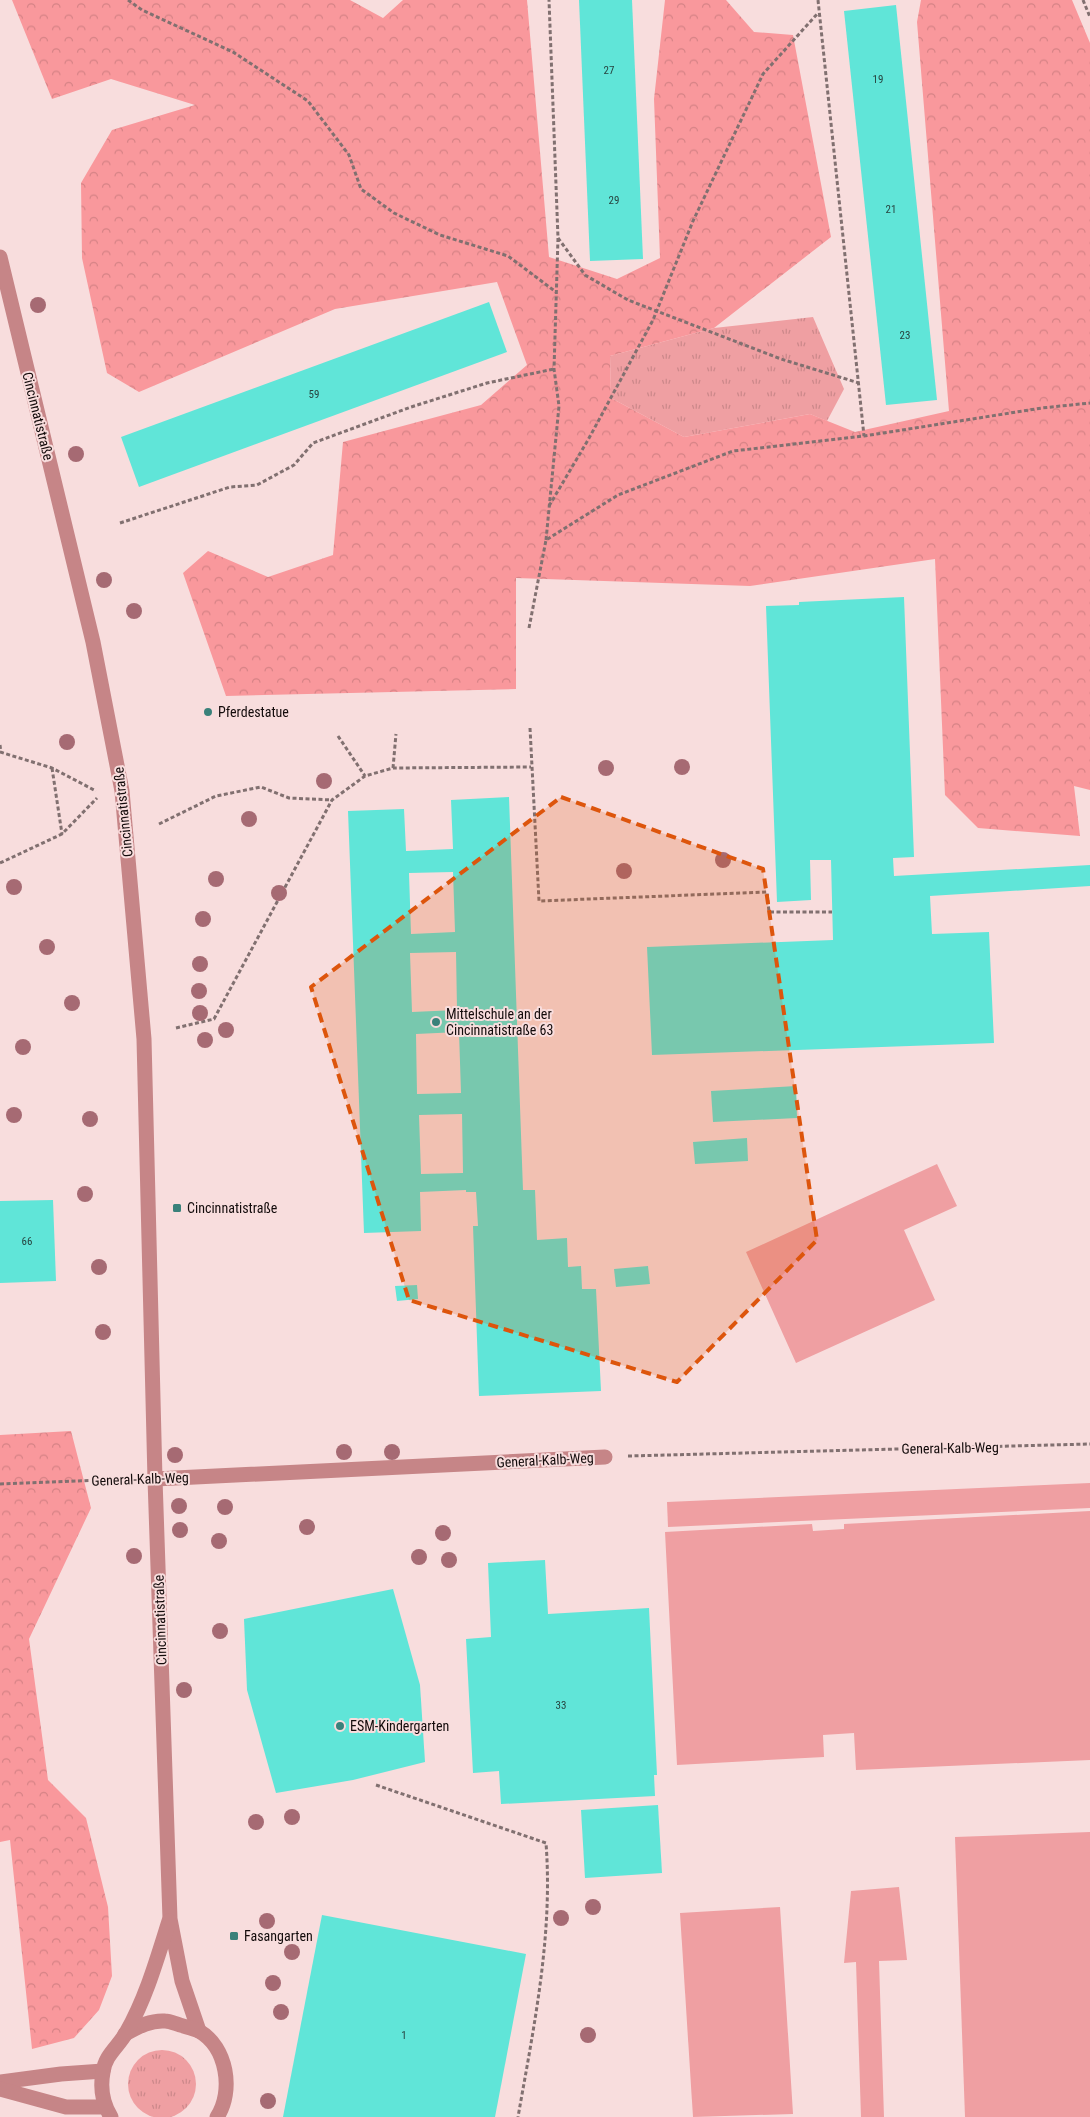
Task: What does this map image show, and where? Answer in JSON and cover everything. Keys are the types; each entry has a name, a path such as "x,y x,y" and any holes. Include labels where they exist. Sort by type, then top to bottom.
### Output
{"street":[{"name":"Cincinnatistraße","path":"0,257 92,642 122,791 144,1039 155,1479 170,1918 182,1981 199,2031"},
{"name":"General-Kalb-Weg","path":"155,1479 605,1457"},
{"name":"Cincinnatistraße","path":"108,2112 102,2089 103,2071 111,2051 125,2034 150,1980 170,1918"},
{"name":"Cincinnatistraße","path":"125,2034 144,2024 166,2021 199,2031 210,2041 225,2068 226,2098 217,2117"},
{"path":"0,2082 103,2071"},
{"path":"0,2089 66,2107 108,2112"}],"path":[{"path":"128,0 142,10 233,52 308,101 349,155 361,189 394,213 440,235 508,256 556,292"},
{"path":"529,628 546,540 559,406 554,369 558,238 549,0"},
{"path":"818,0 860,383 864,436"},
{"path":"1083,0 1090,17"},
{"path":"549,506 588,440 656,311 693,221 763,74 818,13"},
{"path":"558,238 585,275 628,300 781,359 860,383"},
{"path":"120,523 230,487 257,485 294,465 314,443 411,407 487,382 554,369"},
{"path":"546,540 618,495 732,451 864,436 1042,408 1090,403"},
{"path":"530,728 539,901 767,892 769,912 832,912"},
{"path":"393,768 396,734"},
{"path":"338,736 365,776"},
{"path":"0,745 0,752 52,768 101,794 62,834 0,863"},
{"path":"176,1028 214,1020 332,800 365,776 393,768 531,767"},
{"path":"52,768 62,834"},
{"path":"159,824 216,796 261,787 289,798 332,800"},
{"name":"General-Kalb-Weg","path":"605,1457 1090,1444"},
{"name":"General-Kalb-Weg","path":"0,1484 155,1479"},
{"path":"376,1785 546,1843 549,1884 542,1978 518,2117"}],"highlighted area":[{"path":"561,797 763,869 817,1240 677,1382 409,1300 311,987"}],"green space":[{"path":"12,0 350,0 383,18 403,0 527,0 549,257 617,279 660,258 654,99 665,0 726,0 754,32 793,35 831,237 714,328 610,356 611,398 684,437 810,414 855,432 949,411 917,22 921,0 1072,0 1090,43 1090,790 1074,786 1080,836 978,828 945,795 935,559 750,586 516,578 516,689 226,696 183,573 208,551 268,577 333,555 343,442 481,405 527,365 497,282 335,309 139,392 107,373 82,258 81,183 112,130 195,105 111,79 52,99"},
{"path":"813,317 844,389 827,421 810,414 684,437 611,398 610,356 714,328"},
{"path":"937,1164 957,1206 904,1230 935,1300 796,1363 746,1252"},
{"path":"71,1431 91,1508 29,1639 48,1780 86,1818 108,1907 112,1976 99,2010 74,2038 32,2049 10,1840 0,1842 0,1435"},
{"path":"1090,1483 1090,1508 668,1527 667,1502"},
{"path":"1090,1511 1090,1760 856,1770 854,1733 823,1735 824,1757 677,1765 665,1532 812,1524 813,1531 844,1529 844,1524"},
{"path":"1090,1832 1090,2117 965,2117 955,1837"},
{"path":"899,1887 907,1960 879,1961 884,2117 861,2117 856,1962 844,1963 851,1891"},
{"path":"780,1907 793,2114 693,2117 680,1913"},
{"path":"169,2050 181,2056 190,2065 196,2077 194,2097 186,2108 169,2118 155,2118 138,2108 130,2097 128,2077 138,2060 149,2052"}],"building":[{"path":"579,0 632,0 643,259 590,261"},
{"path":"896,5 937,400 886,405 844,11"},
{"path":"489,302 507,352 139,487 121,437"},
{"path":"904,597 914,857 893,858 894,876 1090,865 1090,886 930,896 932,934 989,932 994,1043 652,1055 647,947 833,940 831,860 810,860 811,900 777,902 766,606 799,605 799,602"},
{"name":"Mittelschule an der Cincinnatistraße 63","path":"509,797 523,1190 535,1190 537,1240 567,1238 568,1267 581,1266 582,1289 596,1289 601,1391 479,1396 473,1226 478,1226 476,1192 466,1192 466,1190 420,1192 421,1231 364,1233 348,811 404,809 406,851 453,849 451,800","holes":["453,872 455,932 411,934 409,873","456,952 457,1010 412,1012 410,953","459,1032 461,1093 417,1094 416,1034","462,1114 463,1173 421,1174 419,1115"]},
{"path":"796,1086 797,1118 713,1122 711,1091"},
{"path":"747,1138 748,1161 695,1164 693,1142"},
{"path":"53,1200 56,1281 0,1283 0,1201"},
{"path":"648,1266 650,1284 616,1287 614,1269"},
{"path":"417,1285 418,1299 397,1301 395,1286"},
{"path":"545,1560 548,1614 649,1608 657,1775 654,1775 655,1796 501,1804 499,1771 473,1773 466,1639 491,1637 488,1563"},
{"name":"ESM-Kindergarten","path":"393,1589 420,1685 425,1762 353,1780 276,1793 247,1690 244,1619"},
{"path":"658,1805 662,1873 585,1878 581,1810"},
{"path":"322,1915 526,1954 495,2117 283,2117"}],"place":[{"name":"Pferdestatue","path":"208,712"},
{"name":"Mittelschule an der Cincinnatistraße 63","path":"436,1022"},
{"name":"Cincinnatistraße","path":"177,1208"},
{"name":"ESM-Kindergarten","path":"340,1726"},
{"name":"Fasangarten","path":"234,1936"}]}
